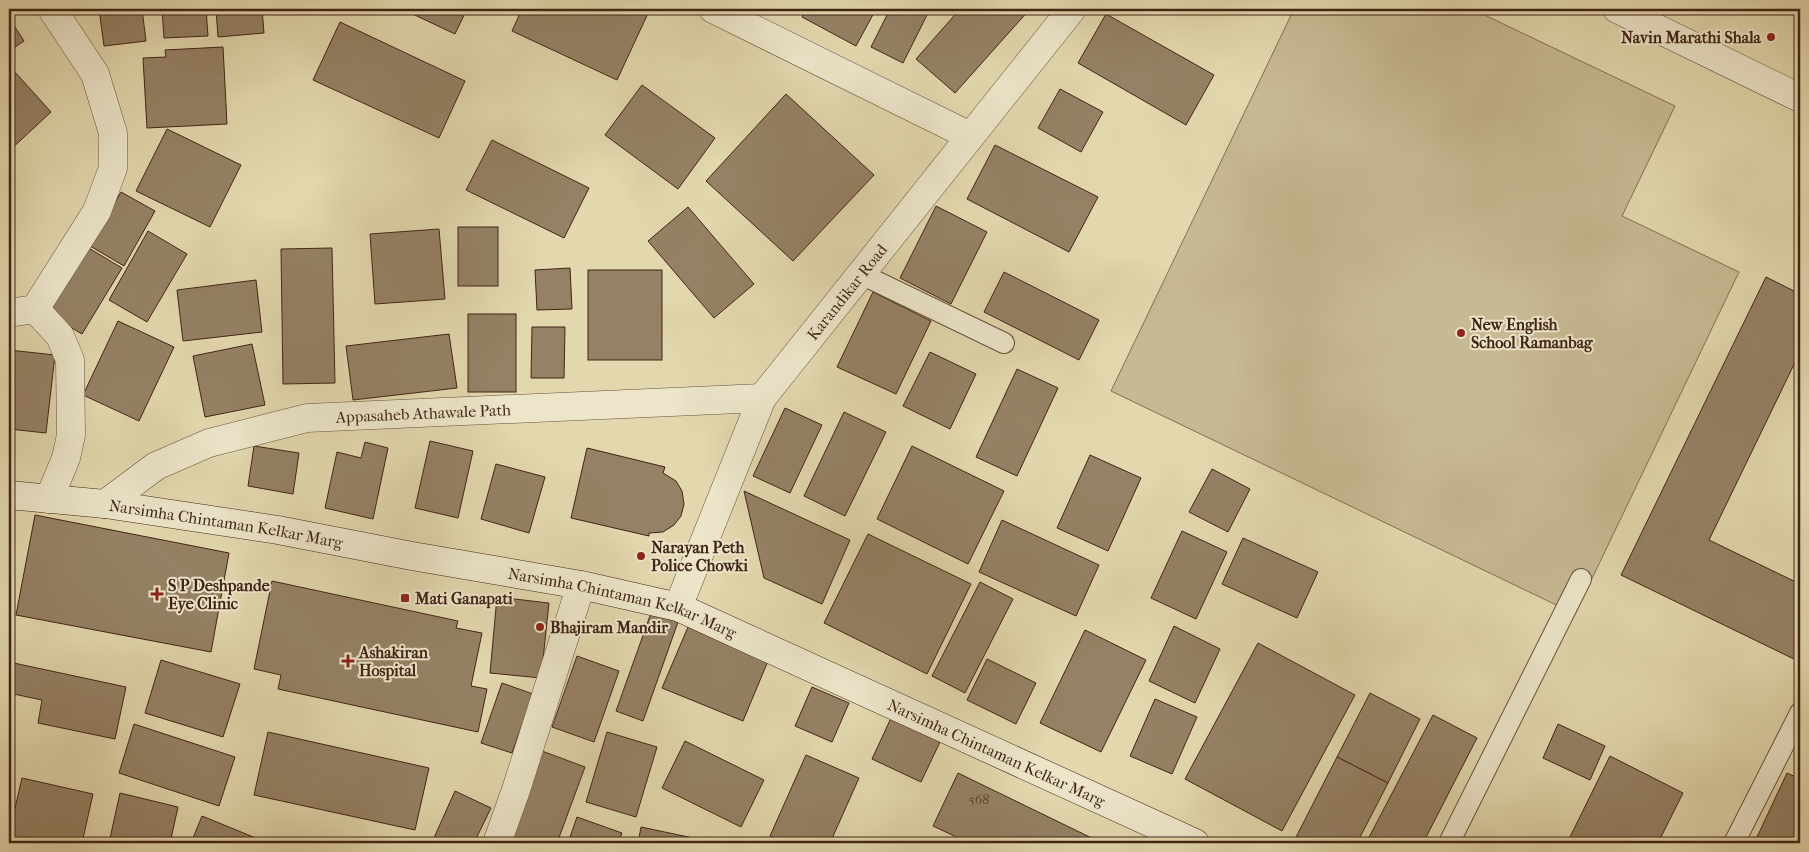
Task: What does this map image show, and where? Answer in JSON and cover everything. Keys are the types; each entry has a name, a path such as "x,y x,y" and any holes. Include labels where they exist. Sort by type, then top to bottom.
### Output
{"street":[{"path":"9,313 35,309 97,211 113,168 113,133 95,74 52,9"},
{"path":"713,9 970,136"},
{"name":"Karandikar Road","path":"678,607 762,398 1072,9"},
{"path":"1617,9 1800,98"},
{"path":"35,309 60,336 70,360 71,434 66,458 49,499"},
{"name":"Appasaheb Athawale Path","path":"105,504 156,466 209,443 307,418 762,398"},
{"name":"Narsimha Chintaman Kelkar Marg","path":"9,496 105,504 278,530 412,556 581,585 678,607 1195,843"},
{"path":"497,843 516,790 581,585"}],"lane":[{"path":"860,274 1004,343"},
{"path":"1449,843 1581,579"},
{"path":"1734,843 1800,713"}],"shaded area":[{"name":"New English School Ramanbag","path":"1294,9 1472,9 1675,106 1622,216 1739,272 1575,614 1111,391"}],"building":[{"path":"99,9 142,9 146,41 104,46"},
{"path":"162,9 206,9 208,36 164,38"},
{"path":"216,9 262,9 264,33 218,37"},
{"path":"402,9 467,9 455,34"},
{"path":"522,9 650,9 617,80 512,31"},
{"path":"806,9 876,9 856,46 802,17"},
{"path":"890,9 930,9 903,63 871,47"},
{"path":"960,9 1030,9 955,93 916,59"},
{"path":"1106,14 1214,75 1186,125 1078,63"},
{"path":"9,18 24,41 9,51"},
{"path":"340,22 465,81 439,138 313,80"},
{"path":"223,47 227,124 147,128 143,58 166,57 165,50"},
{"path":"14,71 51,112 9,151 9,75"},
{"path":"642,85 715,138 678,189 605,135"},
{"path":"1060,89 1103,112 1081,152 1038,128"},
{"path":"786,94 874,175 793,261 706,181"},
{"path":"167,129 241,165 210,227 136,191"},
{"path":"492,140 589,188 564,238 466,190"},
{"path":"995,145 1098,197 1069,252 967,199"},
{"path":"121,192 155,211 124,266 90,246"},
{"path":"936,206 987,232 951,304 900,278"},
{"path":"688,207 754,284 714,318 648,241"},
{"path":"458,227 498,227 498,286 458,286"},
{"path":"439,229 445,299 375,304 370,234"},
{"path":"148,231 187,254 147,322 109,300"},
{"path":"87,247 122,268 82,334 47,313"},
{"path":"332,248 335,383 283,384 281,249"},
{"path":"570,268 572,309 537,310 535,270"},
{"path":"588,270 662,270 662,360 588,360"},
{"path":"1004,272 1099,320 1079,360 984,312"},
{"path":"1766,277 1800,294 1800,352 1709,540 1800,584 1800,662 1621,575"},
{"path":"256,280 262,332 183,341 177,290"},
{"path":"873,292 931,321 896,394 837,367"},
{"path":"468,314 516,314 516,392 468,392"},
{"path":"118,321 174,347 139,421 83,395"},
{"path":"532,327 565,327 564,378 531,378"},
{"path":"449,334 457,388 353,400 346,346"},
{"path":"252,344 265,405 205,417 193,356"},
{"path":"9,350 55,355 46,433 9,429"},
{"path":"930,352 976,374 950,429 903,406"},
{"path":"1017,369 1058,388 1017,476 976,457"},
{"path":"785,408 822,425 790,493 753,476"},
{"path":"844,412 886,432 845,516 804,496"},
{"path":"430,441 473,451 458,518 415,508"},
{"path":"365,442 388,448 373,519 325,508 337,452 361,458"},
{"path":"254,446 299,453 293,494 248,486"},
{"path":"912,446 1004,491 968,564 877,519"},
{"path":"587,448 665,467 663,473 676,481 682,491 684,504 681,516 674,525 663,532 649,533 649,536 571,518"},
{"path":"1090,455 1141,478 1108,551 1057,528"},
{"path":"496,464 545,477 529,533 481,519"},
{"path":"1212,469 1250,489 1228,532 1189,512"},
{"path":"744,491 850,540 822,604 764,578"},
{"path":"35,515 229,553 211,652 16,615"},
{"path":"1002,520 1099,565 1076,616 979,572"},
{"path":"1182,531 1227,552 1196,619 1151,598"},
{"path":"868,534 971,584 927,674 824,623"},
{"path":"1243,538 1318,572 1297,618 1222,584"},
{"path":"272,581 458,621 456,628 482,633 471,686 487,689 478,732 278,689 281,675 254,669"},
{"path":"980,582 1013,599 965,693 932,676"},
{"path":"497,597 549,603 541,678 490,673"},
{"path":"651,613 678,622 643,721 616,711"},
{"path":"1174,626 1220,649 1195,703 1149,681"},
{"path":"688,627 768,661 743,721 662,688"},
{"path":"1085,630 1146,660 1101,752 1040,723"},
{"path":"1258,643 1355,695 1282,831 1185,779"},
{"path":"577,656 619,671 594,742 552,727"},
{"path":"987,659 1036,683 1016,724 967,700"},
{"path":"161,660 240,684 223,737 145,713"},
{"path":"9,662 126,687 115,739 38,723 42,700 9,693"},
{"path":"502,683 533,694 512,753 481,743"},
{"path":"812,687 849,703 832,742 795,726"},
{"path":"1370,693 1420,719 1388,783 1337,757"},
{"path":"1155,699 1197,717 1172,774 1130,756"},
{"path":"1433,715 1477,738 1423,843 1366,843"},
{"path":"891,718 940,742 921,782 872,759"},
{"path":"9,719 12,719 9,752"},
{"path":"134,724 235,757 219,806 119,773"},
{"path":"1558,724 1605,746 1590,780 1543,758"},
{"path":"268,732 429,768 415,830 254,795"},
{"path":"607,732 657,747 636,817 586,802"},
{"path":"685,741 764,780 741,827 662,788"},
{"path":"542,751 585,767 557,843 509,843"},
{"path":"806,755 859,778 830,843 787,843 770,836"},
{"path":"1610,756 1683,793 1658,843 1567,843"},
{"path":"1337,757 1388,783 1357,843 1293,843"},
{"path":"958,773 1102,843 969,843 933,826"},
{"path":"1787,773 1800,779 1800,843 1770,843 1757,837"},
{"path":"22,778 93,794 82,843 9,843 9,834"},
{"path":"455,791 491,808 474,843 441,843 433,840"},
{"path":"120,793 178,807 170,843 109,843"},
{"path":"202,816 268,843 191,843"},
{"path":"577,817 622,833 618,843 568,843"},
{"path":"641,827 717,843 638,843"}],"place":[{"name":"Navin Marathi Shala","path":"1771,37"},
{"name":"New English School Ramanbag","path":"1461,333"},
{"name":"Narayan Peth Police Chowki","path":"641,556"},
{"name":"S P Deshpande Eye Clinic","path":"157,594"},
{"name":"Mati Ganapati","path":"405,598"},
{"name":"Bhajiram Mandir","path":"540,627"},
{"name":"Ashakiran Hospital","path":"348,661"}]}
